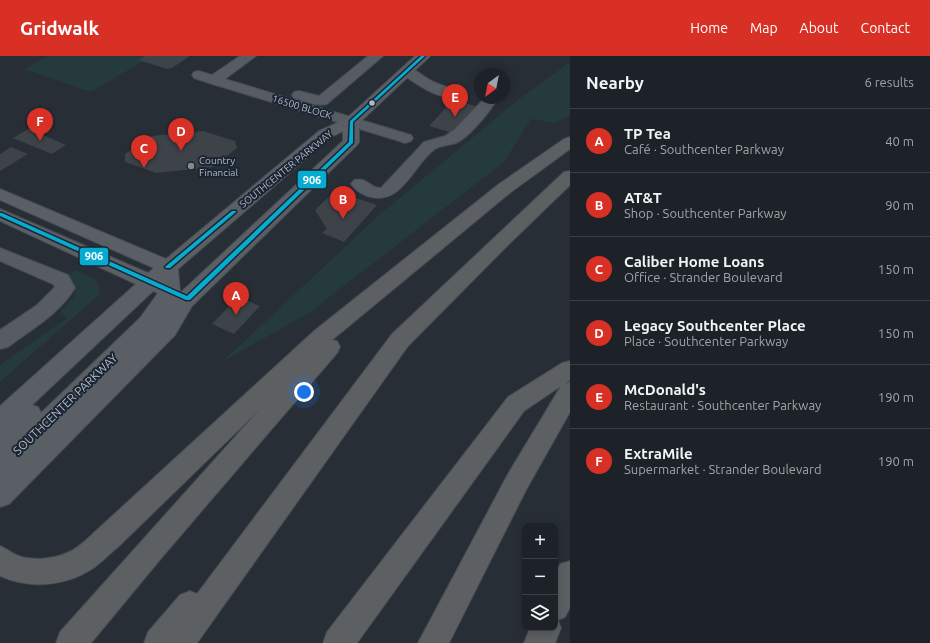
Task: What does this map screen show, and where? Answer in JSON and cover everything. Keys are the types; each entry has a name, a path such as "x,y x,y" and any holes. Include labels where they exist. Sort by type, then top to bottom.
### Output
{"highway":[{"path":"0,559 13,568 27,571 52,571 77,562 108,538 322,336 505,188 570,142"},
{"path":"179,643 400,340 501,240 570,176"},
{"path":"71,643 316,361 392,280"},
{"path":"338,643 516,404 570,369"},
{"path":"433,643 517,482 570,391"},
{"path":"159,643 325,443"},
{"path":"558,600 570,574"},
{"path":"539,643 545,631"}],"main road":[{"name":"SOUTHCENTER PARKWAY","path":"168,267 325,134 351,122 423,56"},
{"name":"SOUTHCENTER PARKWAY","path":"0,421 170,291 284,208 351,142 351,122"},
{"path":"284,208 276,202 277,199 290,186 302,154"},
{"path":"0,194 168,267 170,291 167,330 0,496"},
{"path":"0,214 170,291"},
{"name":"SOUTHCENTER PARKWAY","path":"0,468 148,323 170,291"},
{"path":"0,442 131,320 170,291"}],"lane":[{"path":"220,76 249,56"},
{"path":"220,76 322,101 376,56"},
{"path":"407,71 430,86 449,93"},
{"name":"16500 BLOCK","path":"199,75 220,76 351,122 405,138"},
{"path":"360,184 364,189 370,192 382,194 387,192 430,144 452,139 460,134 487,104"},
{"path":"0,254 61,280 65,288 60,296 0,341"}],"green space":[{"path":"48,56 152,56 91,92 24,69"},
{"path":"570,62 570,115 555,123 531,119 504,162 309,313 222,362 378,216 519,99"},
{"path":"75,270 95,279 99,287 99,295 0,382 0,365 67,318 60,311 73,298 76,292 73,286 64,278"}],"building":[{"path":"144,56 190,56 172,68 167,69 139,60"},
{"path":"453,100 479,107 456,134 429,126"},
{"path":"35,125 50,131 43,135 66,145 52,154 13,138"},
{"path":"203,131 235,141 237,148 213,167 156,173 125,162 125,154 152,136"},
{"path":"11,147 28,154 0,171 0,154"},
{"path":"335,191 377,205 344,242 322,233 327,229 315,210"},
{"path":"238,297 260,306 234,334 212,324"}],"transit line":[{"name":"906","path":"188,299 351,142 351,122 423,56"},
{"name":"906","path":"168,267 234,212"},
{"name":"906","path":"0,214 188,299"}],"place":[{"name":"McDonald's","path":"455,117"},
{"name":"ExtraMile","path":"40,141"},
{"name":"Legacy Southcenter Place","path":"181,151"},
{"name":"Country Financial","path":"191,166"},
{"name":"Caliber Home Loans","path":"144,168"},
{"name":"AT&T","path":"343,219"},
{"name":"TP Tea","path":"236,315"}]}
